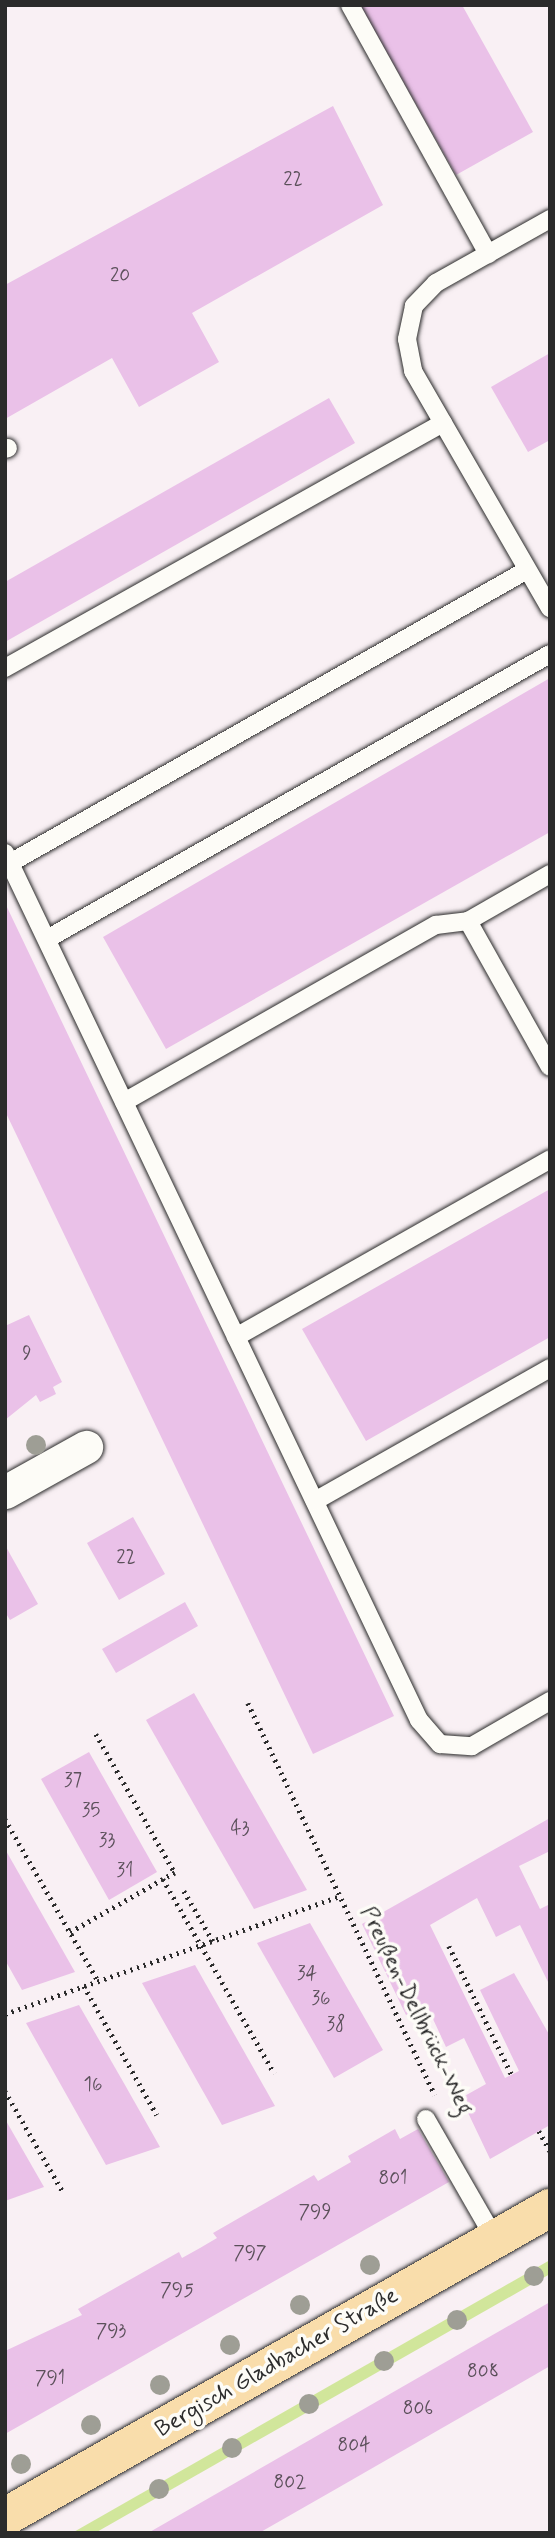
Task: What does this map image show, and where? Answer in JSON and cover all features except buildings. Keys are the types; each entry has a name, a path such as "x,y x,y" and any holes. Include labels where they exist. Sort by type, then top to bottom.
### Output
{"main road":[{"name":"Bergisch Gladbacher Straße","path":"5,2517 550,2208"}],"street":[{"path":"5,1492 86,1447"}],"lane":[{"path":"350,5 488,254"},
{"path":"550,219 436,283 414,306 407,339 413,371 550,608"},
{"path":"5,668 443,423"},
{"path":"527,570 8,858 419,1720 440,1744 472,1745 550,1701"},
{"path":"47,939 550,654"},
{"path":"124,1102 436,925 468,921 550,874"},
{"path":"468,921 550,1066"},
{"path":"236,1337 550,1159"},
{"path":"314,1501 550,1368"},
{"path":"426,2119 495,2239"}],"path":[{"path":"248,1703 341,1896"},
{"path":"69,1932 175,1873 96,1734"},
{"path":"5,1819 98,1981"},
{"path":"163,1880 274,2073"},
{"path":"184,1891 213,1941"},
{"name":"Preußen-Dellbrück-Weg","path":"5,2014 341,1896 441,2106"},
{"path":"449,1946 512,2075"},
{"path":"84,1986 157,2115"},
{"path":"5,2091 63,2192"},
{"path":"539,2131 550,2151"}],"green space":[{"path":"550,2260 550,2274 95,2533 72,2533"}]}
